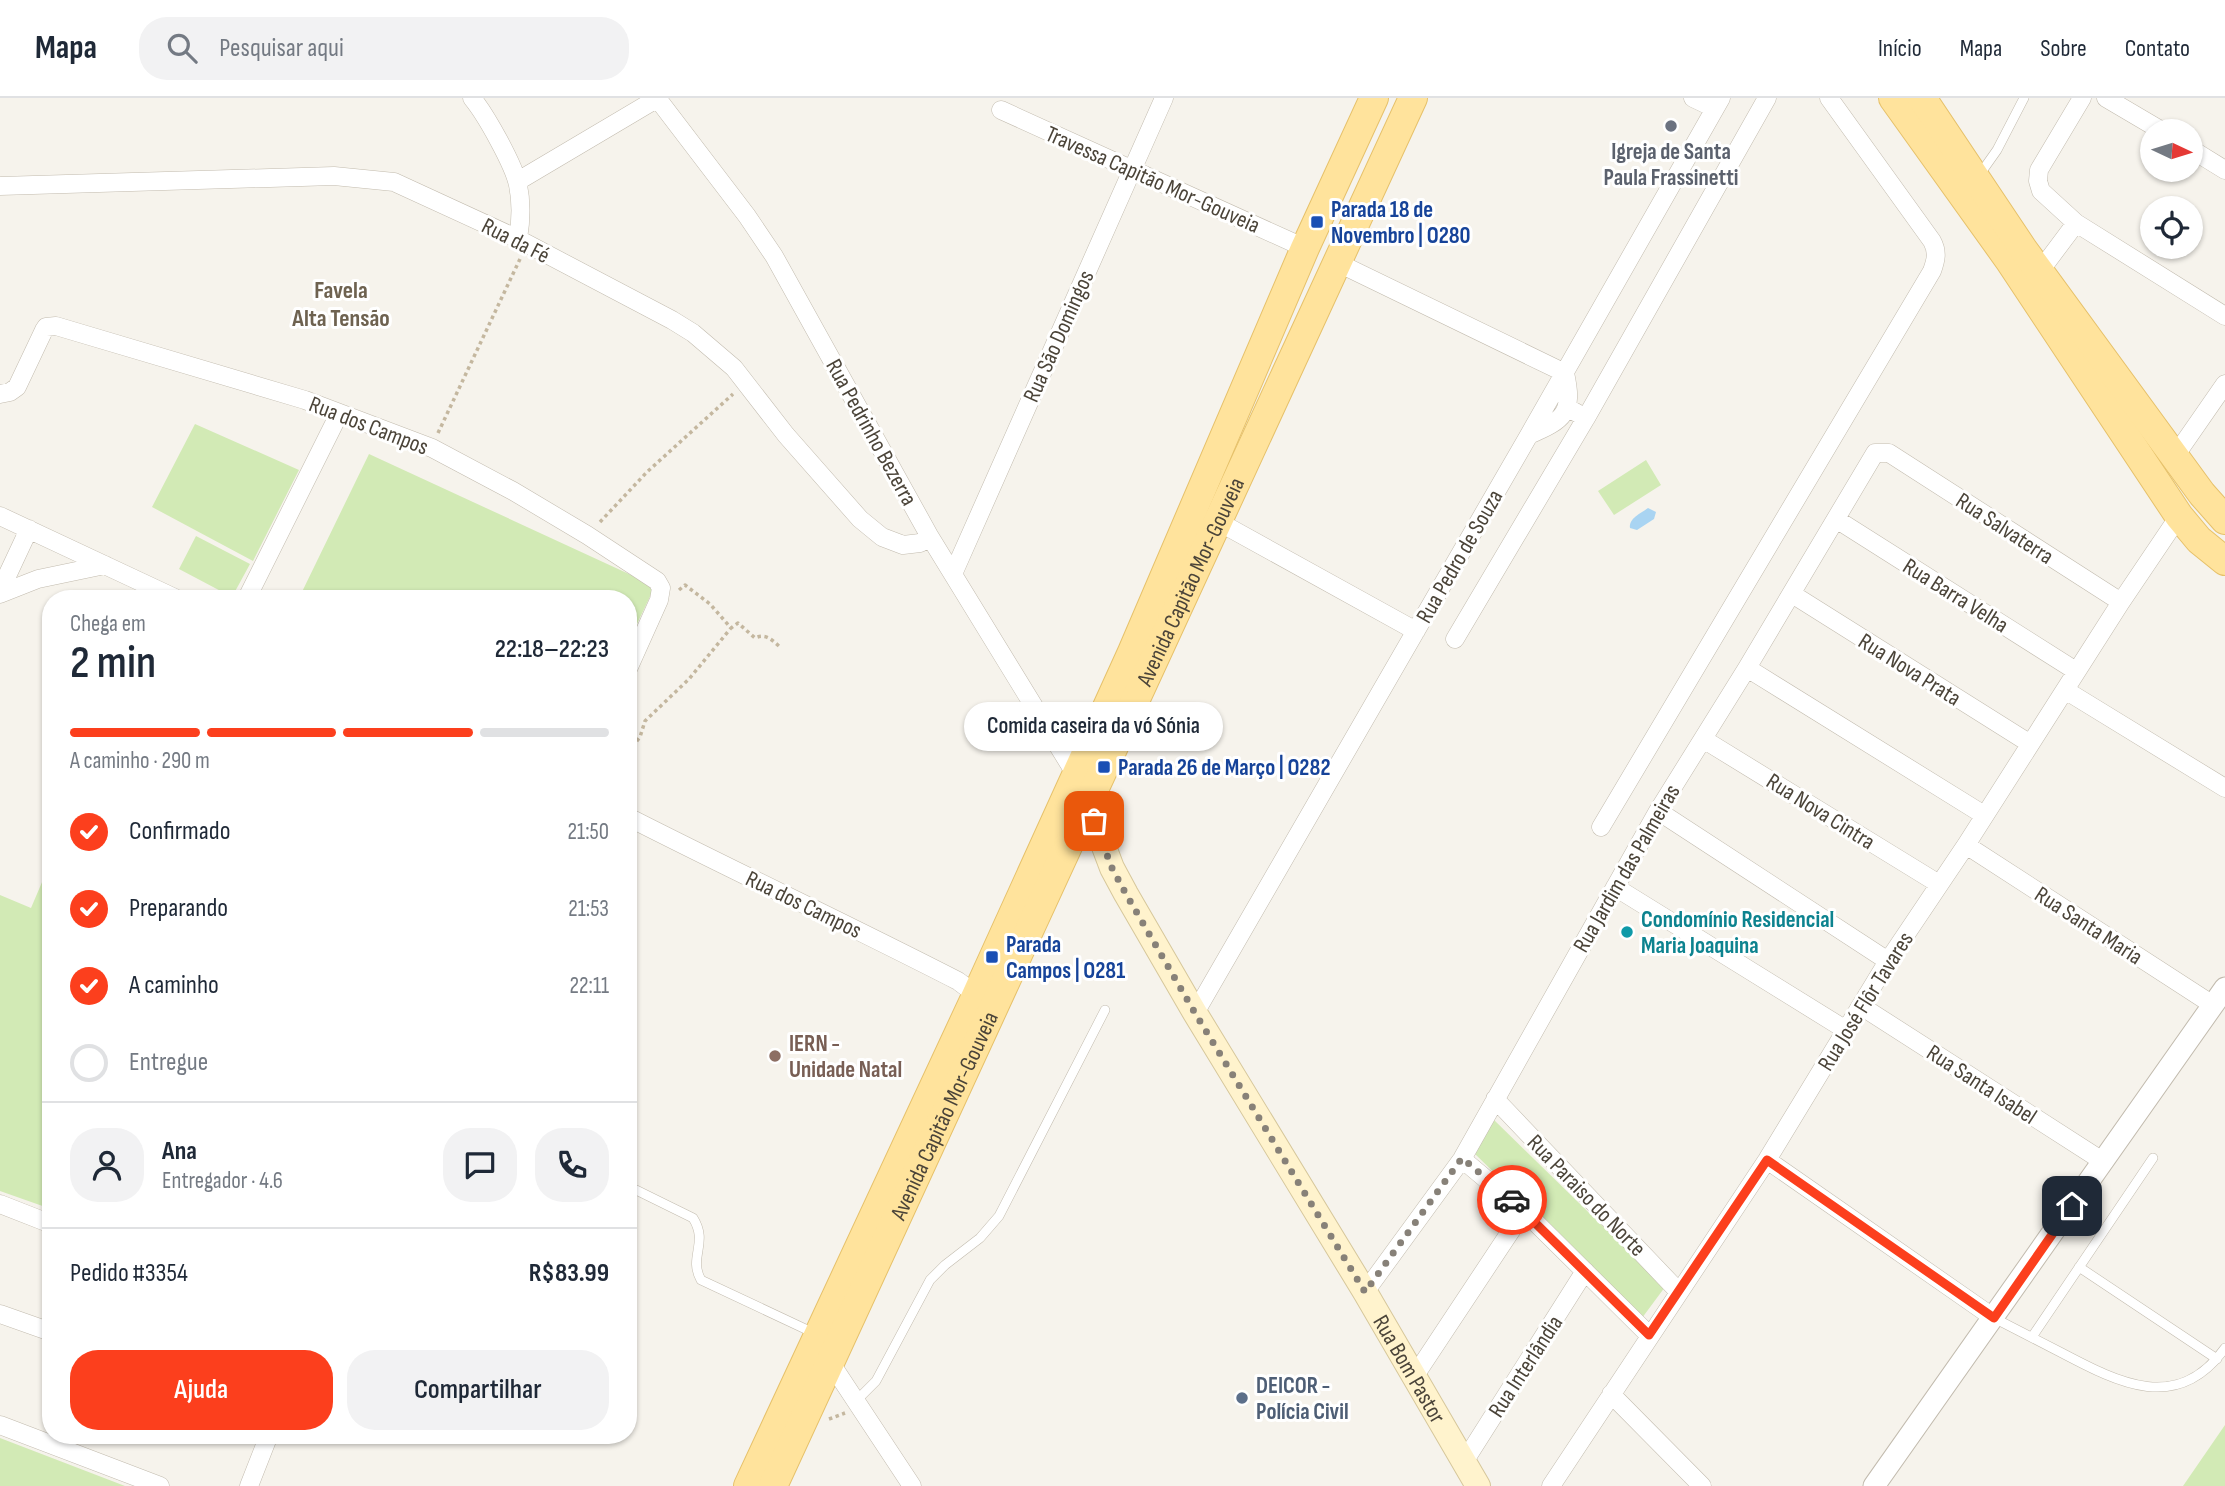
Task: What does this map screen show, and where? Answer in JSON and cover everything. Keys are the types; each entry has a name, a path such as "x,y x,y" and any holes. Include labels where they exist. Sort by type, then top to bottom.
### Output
{"main road":[{"name":"Avenida Capitão Mor-Gouveia","path":"769,1485 830,1362 975,998 1132,652 1305,248 1374,98"},
{"name":"Avenida Capitão Mor-Gouveia","path":"769,1485 817,1335 889,1209 1087,803 1413,98"},
{"path":"1893,98 2023,249 2202,494 2225,520"},
{"path":"1922,98 2009,260 2179,516 2199,540 2225,561"},
{"name":"Rua Bom Pastor","path":"1076,775 1121,886 1365,1292 1471,1479"}],"street":[{"path":"472,98 498,139 517,181 523,242"},
{"path":"517,181 657,98"},
{"name":"Rua Pedrinho Bezerra","path":"657,98 747,216 774,256 930,537 1076,775"},
{"name":"Rua São Domingos","path":"953,574 1164,98"},
{"path":"1693,98 1717,103"},
{"path":"1455,639 1586,418 1767,98"},
{"path":"1601,827 1925,283 1936,260 1933,241 1829,98"},
{"path":"2082,98 2039,170 2041,191 2076,223 2225,316"},
{"path":"2106,98 2142,119"},
{"name":"Rua Pedro de Souza","path":"1195,1013 1565,373 1717,103"},
{"name":"Travessa Capitão Mor-Gouveia","path":"1001,110 1305,248"},
{"path":"2203,156 2225,170"},
{"name":"Rua da Fé","path":"0,186 334,176 394,182 523,242 682,326 734,368 786,435 860,519 882,537 903,545 920,543 930,537"},
{"path":"2040,271 2076,223"},
{"path":"1336,262 1565,373 1569,390 1568,408 1558,420 1529,435"},
{"name":"Rua dos Campos","path":"0,394 10,393 17,387 44,330 52,326 292,396 432,447 587,535 660,585"},
{"path":"2175,456 2225,384"},
{"path":"1568,408 1586,418"},
{"path":"251,590 339,414"},
{"name":"Rua Jardim das Palmeiras","path":"1365,1292 1462,1158 1658,811 1792,594 1871,458 1875,453 1889,453"},
{"name":"Rua Salvaterra","path":"1889,453 2120,602"},
{"path":"0,516 158,590"},
{"name":"Rua José Flôr Tavares","path":"1551,1486 1767,1160 1888,961 1966,845 2120,602 2179,516"},
{"name":"Rua Barra Velha","path":"1836,519 2076,671"},
{"path":"1217,521 1416,631"},
{"path":"0,593 29,530"},
{"path":"0,593 38,579 105,565"},
{"path":"637,650 659,600 660,585"},
{"name":"Rua Nova Prata","path":"1792,594 2029,743"},
{"path":"1747,668 1984,816"},
{"path":"2065,690 2225,788"},
{"name":"Rua Nova Cintra","path":"1703,739 1939,884"},
{"path":"1658,811 1888,961"},
{"name":"Rua dos Campos","path":"637,822 946,975 964,985 975,998"},
{"name":"Rua Santa Maria","path":"1966,845 2219,996"},
{"path":"1615,887 1846,1030"},
{"path":"1874,1486 2219,996"},
{"name":"Rua Santa Isabel","path":"1861,1006 2104,1162"},
{"name":"Rua Paraiso do Norte","path":"1495,1099 1678,1291"},
{"path":"1462,1158 1524,1211 1649,1335"},
{"path":"1767,1160 1994,1318"},
{"path":"0,1204 42,1220"},
{"path":"1414,1377 1524,1211"},
{"name":"Rua Interlândia","path":"1471,1479 1585,1271"},
{"path":"0,1314 42,1329"},
{"path":"830,1362 912,1486"},
{"path":"1611,1394 1702,1486"},
{"path":"0,1425 42,1441"},
{"path":"50,1444 160,1486"},
{"path":"249,1486 265,1444"}],"lane":[{"path":"1968,184 1997,150 2024,98"},
{"path":"856,1401 876,1381 930,1280 980,1238 999,1216 1105,1010"},
{"path":"2032,1337 2152,1158"},
{"path":"637,1190 684,1211 693,1218 699,1227 701,1238 696,1272 701,1279 817,1335"},
{"path":"2079,1267 2217,1359"},
{"path":"1994,1318 2099,1373 2131,1385 2150,1388 2168,1387 2185,1381 2217,1359 2225,1348"}],"path":[{"path":"432,447 523,242"},
{"path":"587,535 647,472 745,383"},
{"path":"660,585 666,584 677,593 685,584 710,604 731,628"},
{"path":"637,741 645,721 690,679 738,623 755,638 760,635 767,636 780,647"}],"green space":[{"path":"195,424 299,470 253,561 152,507"},
{"path":"369,454 655,586 637,624 637,590 303,590"},
{"path":"1646,460 1661,485 1614,515 1598,491"},
{"path":"196,536 250,564 236,590 219,590 179,569"},
{"path":"42,882 42,1206 0,1191 0,895 31,908"},
{"path":"1492,1118 1665,1287 1642,1318 1472,1151"},
{"path":"2225,1425 2225,1486 2183,1486"},
{"path":"0,1438 125,1486 0,1486"}],"water":[{"path":"1648,508 1656,512 1654,519 1637,530 1630,528 1633,519"}],"way so far":[{"path":"1094,821 1112,868 1126,894 1195,1013 1365,1292 1462,1158 1512,1200"}],"place":[{"name":"Igreja de Santa Paula Frassinetti","path":"1671,126"},
{"name":"Parada 18 de Novembro | O280","path":"1317,222"},
{"name":"Parada 26 de Março | O282","path":"1104,767"},
{"name":"Comida caseira da vó Sónia","path":"1094,821"},
{"name":"Condomínio Residencial Maria Joaquina","path":"1627,932"},
{"name":"Parada Campos | O281","path":"992,957"},
{"name":"IERN - Unidade Natal","path":"775,1056"},
{"name":"DEICOR - Polícia Civil","path":"1242,1398"}],"district":[{"name":"Favela Alta Tensão","path":"341,304"}],"route":[{"path":"1512,1200 1649,1335 1767,1160 1994,1318 2072,1206"}]}
